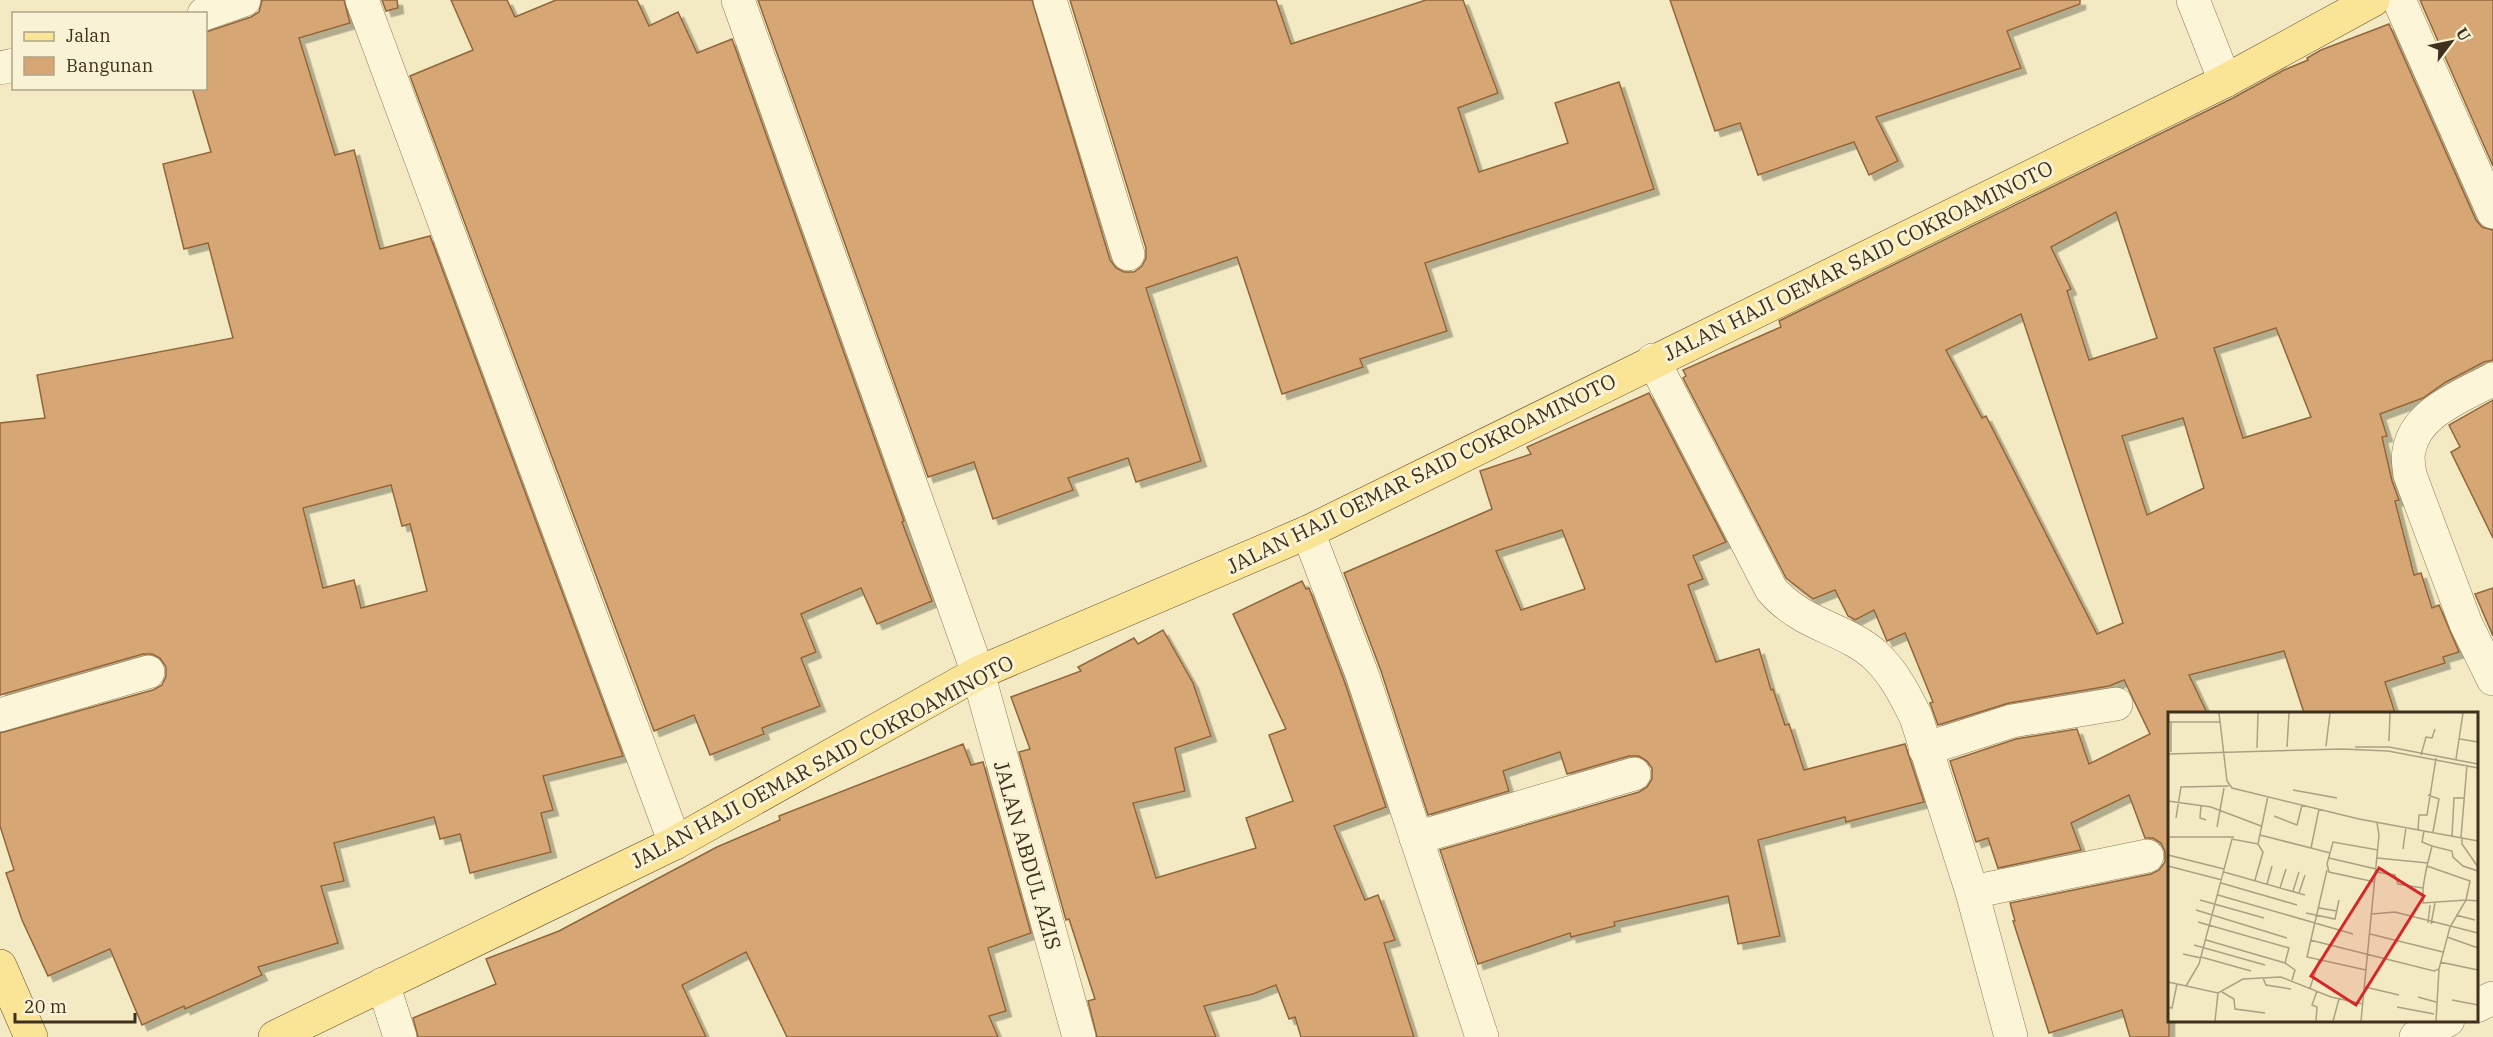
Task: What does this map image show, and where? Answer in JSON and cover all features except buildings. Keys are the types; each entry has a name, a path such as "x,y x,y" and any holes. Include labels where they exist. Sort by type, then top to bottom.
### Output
{"main road":[{"name":"JALAN HAJI OEMAR SAID COKROAMINOTO","path":"275,1037 675,843 978,673 1308,532 1653,360 2225,81 2373,0"},
{"path":"0,966 31,1037"}],"street":[{"path":"207,13 244,0"},
{"path":"363,0 675,843"},
{"name":"JALAN ABDUL AZIS","path":"738,0 978,673 1079,1037"},
{"path":"1050,0 1128,254"},
{"path":"2193,0 2225,81"},
{"path":"2399,0 2493,212"},
{"path":"1653,360 1772,589 1792,609 1819,626 1854,641 1875,655 1902,690 1916,717 1972,892 2011,1037"},
{"path":"2493,379 2434,412 2415,432 2408,451 2410,475 2466,624 2493,679"},
{"path":"1308,532 1363,677 1482,1037"},
{"path":"0,715 148,672"},
{"path":"1925,749 2013,721 2116,704"},
{"path":"1416,838 1634,774"},
{"path":"1972,892 2147,856"},
{"path":"382,984 400,1037"},
{"path":"2478,1005 2493,998"},
{"path":"2416,1037 2444,1022"}]}
